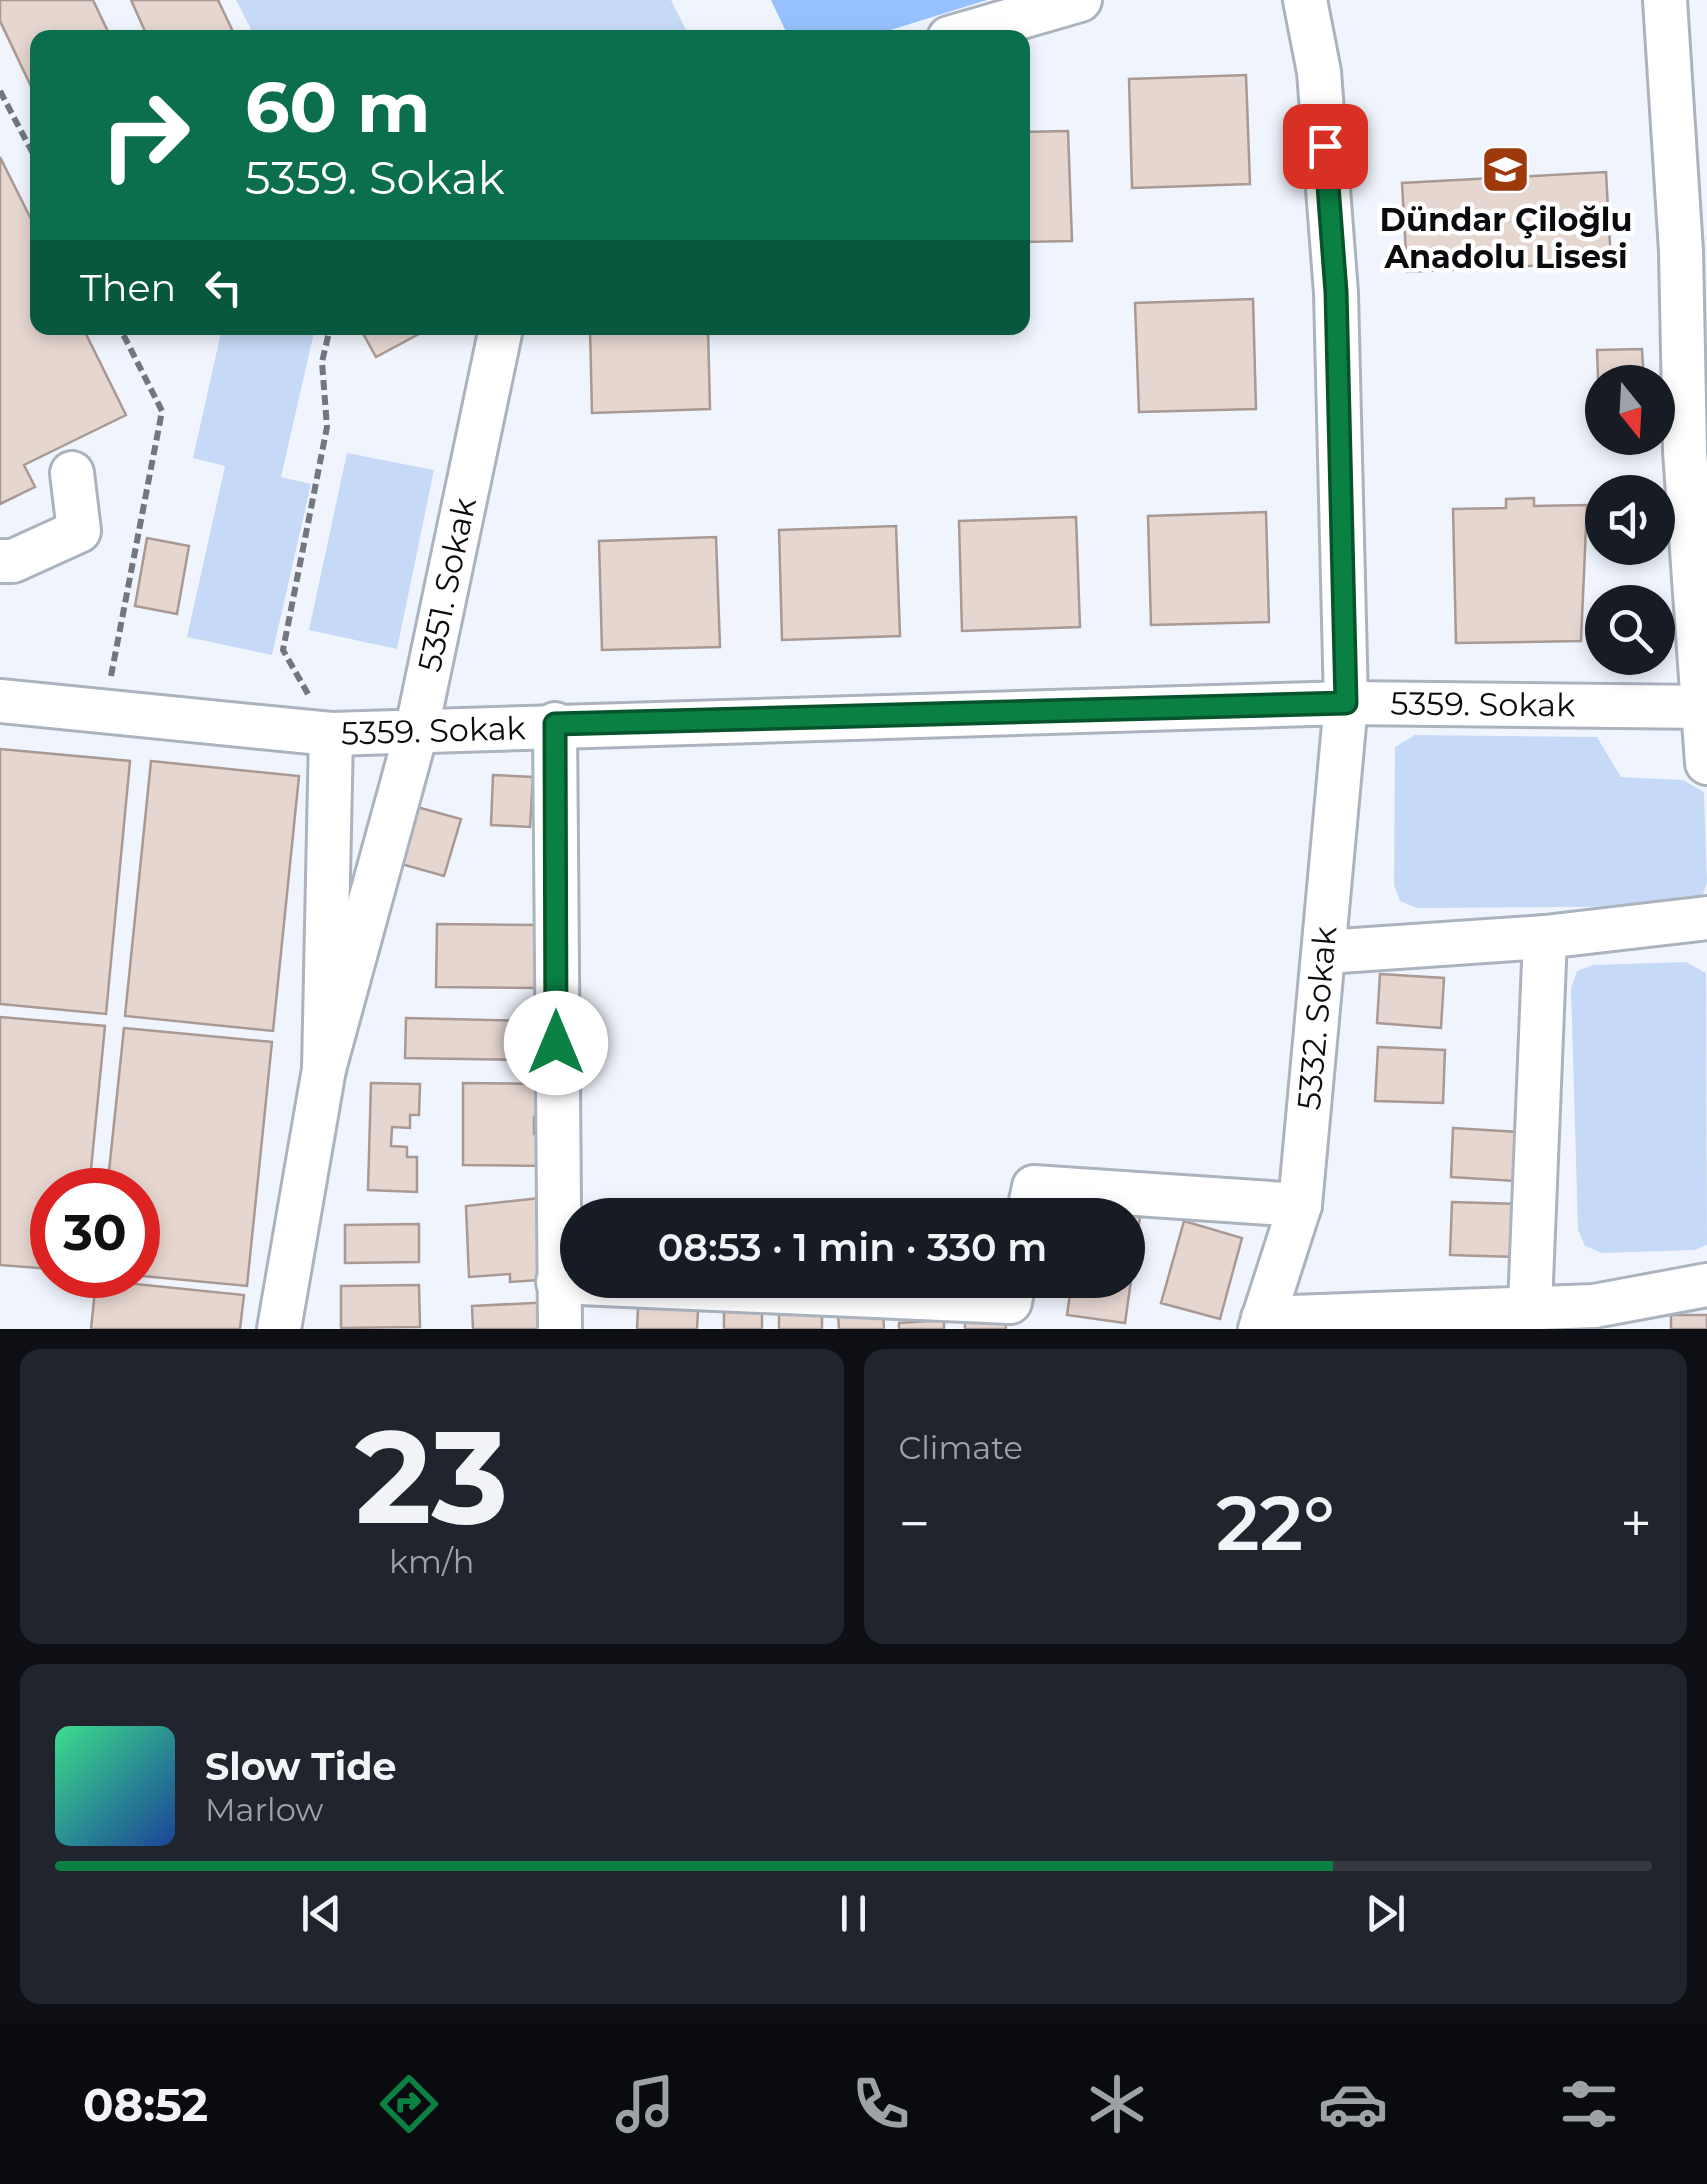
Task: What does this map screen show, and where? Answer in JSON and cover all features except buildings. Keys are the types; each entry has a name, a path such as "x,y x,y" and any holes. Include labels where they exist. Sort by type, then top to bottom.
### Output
{"street":[{"path":"977,30 1080,0"},
{"name":"5332. Sokak","path":"1261,1323 1300,1205 1346,703 1336,292 1319,72 1305,0"},
{"path":"1665,0 1689,72 1707,763"},
{"name":"5351. Sokak","path":"324,1069 416,733 500,335"},
{"path":"0,561 13,561 79,531 72,472"},
{"name":"5359. Sokak","path":"0,701 331,734 555,724 1346,703 1703,708"},
{"path":"555,724 560,1329"},
{"path":"279,1329 324,1069 331,734"},
{"path":"1324,952 1545,937 1707,918"},
{"path":"1530,1306 1545,937"},
{"path":"1032,1198 1034,1187 1300,1205"},
{"path":"1261,1323 1530,1306 1595,1318 1707,1285"},
{"path":"920,1298 1010,1302 1011,1298"}],"path":[{"path":"0,92 30,148"},
{"path":"106,714 119,618 162,410 124,335"},
{"path":"328,335 322,362 328,428 283,650 331,734"}],"shaded area":[{"path":"236,0 671,0 686,30 251,30"},
{"path":"771,0 987,0 891,30 785,30"},
{"path":"220,335 313,335 281,477 311,484 272,655 187,637 225,466 193,458"},
{"path":"347,453 434,470 397,649 309,630"},
{"path":"1415,735 1597,737 1621,777 1683,780 1704,792 1707,883 1701,900 1684,906 1417,908 1400,901 1394,885 1395,747"},
{"path":"1686,962 1706,973 1707,1245 1694,1250 1602,1253 1585,1246 1578,1230 1571,988 1577,971 1593,965"}],"place":[{"name":"Dündar Çiloğlu Anadolu Lisesi","path":"1506,170"}],"route":[{"path":"556,1043 555,724 1346,703 1336,292 1325,146"}]}
